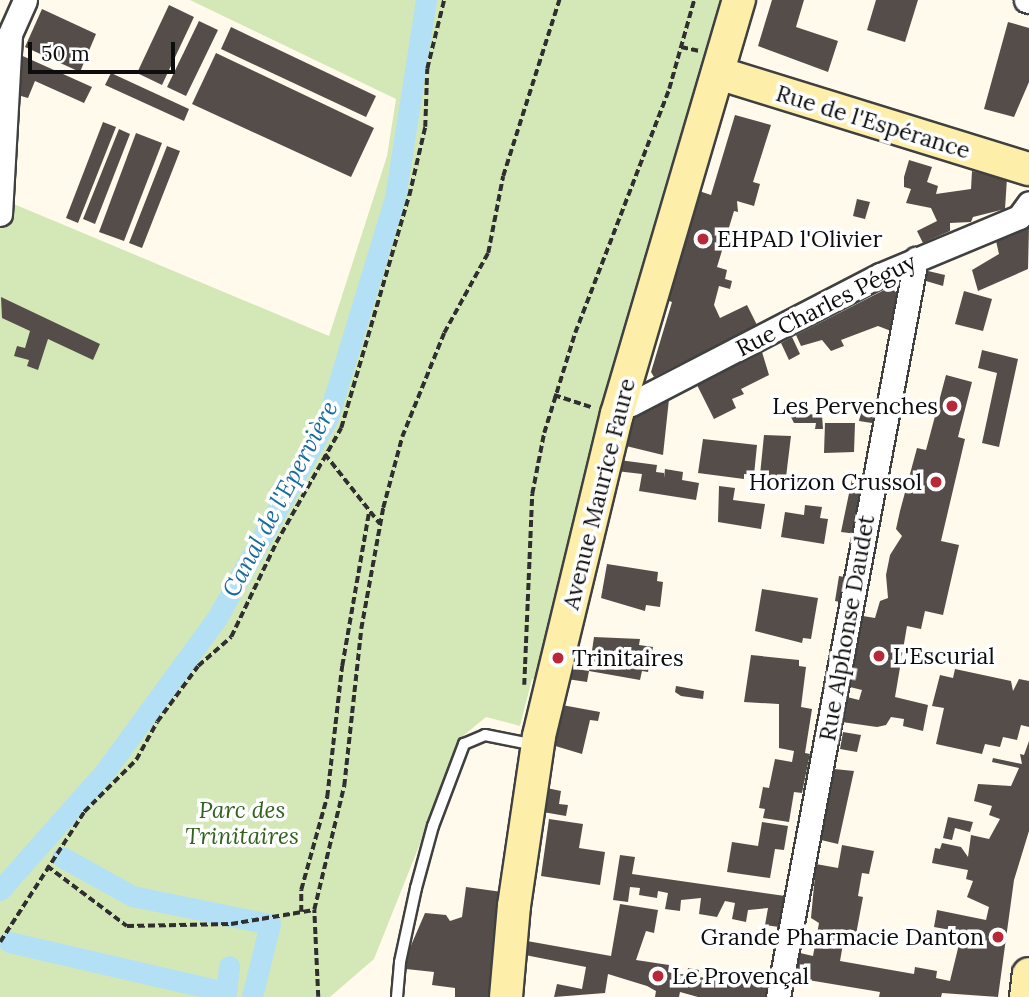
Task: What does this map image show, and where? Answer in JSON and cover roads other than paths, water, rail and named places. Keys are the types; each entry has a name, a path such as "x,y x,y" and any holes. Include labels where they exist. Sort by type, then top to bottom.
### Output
{"street":[{"path":"0,214 10,34 25,0"},
{"name":"Avenue Maurice Faure","path":"506,997 514,906 537,746 619,408 739,0"},
{"name":"Rue de l'Espérance","path":"718,74 1029,169"},
{"name":"Rue Charles Péguy","path":"619,408 916,259 1019,217 1029,203"},
{"name":"Rue Alphonse Daudet","path":"778,997 916,259"},
{"path":"1026,997 1029,974"}],"lane":[{"path":"397,997 400,962 416,888 433,826 464,744 485,735 517,738 537,746"}],"waterway":[{"name":"Canal de l'Epervière","path":"0,890 106,770 217,618 328,418 395,198 426,0"},
{"path":"62,857 132,896 270,924 252,997"},
{"path":"9,942 226,992 225,997"},
{"path":"226,992 229,966"}],"place":[{"name":"EHPAD l'Olivier","path":"703,239"},
{"name":"Les Pervenches","path":"952,406"},
{"name":"Horizon Crussol","path":"936,482"},
{"name":"L'Escurial","path":"879,656"},
{"name":"Trinitaires","path":"558,658"},
{"name":"Grande Pharmacie Danton","path":"998,937"},
{"name":"Le Provençal","path":"658,976"}],"park label":[{"name":"Parc des Trinitaires","path":"242,823"}]}
